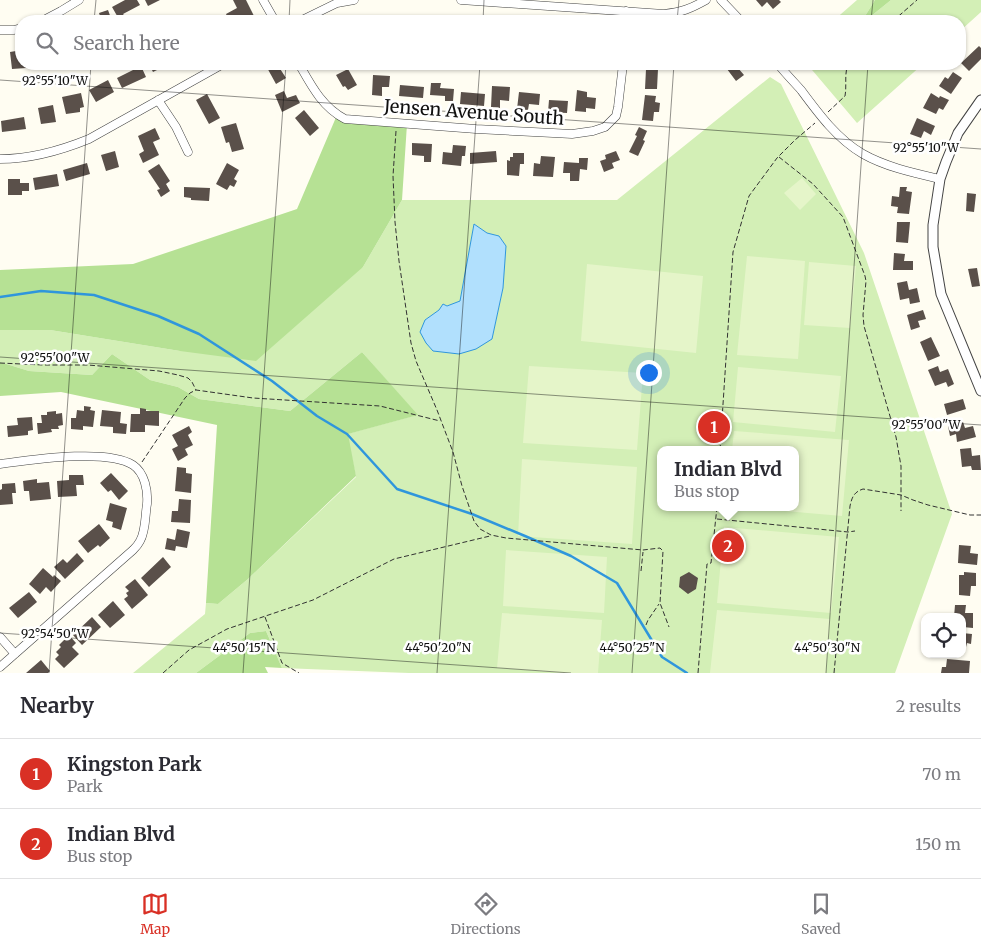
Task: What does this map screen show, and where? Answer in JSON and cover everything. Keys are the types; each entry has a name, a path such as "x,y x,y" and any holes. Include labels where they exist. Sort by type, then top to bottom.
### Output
{"street":[{"path":"53,15 79,0"},
{"path":"263,0 272,15"},
{"path":"312,15 337,3 354,0"},
{"path":"461,0 664,14 680,12 706,0"},
{"path":"721,0 735,15"},
{"path":"626,11 626,15"},
{"path":"0,30 15,30"},
{"path":"0,159 47,153 89,139 212,70"},
{"name":"Jensen Avenue South","path":"302,70 322,101 337,115 345,119 552,134 572,134 605,127 616,116 622,70"},
{"path":"783,70 822,117 847,143 863,154 903,170 940,179"},
{"path":"158,100 176,127 188,152"},
{"path":"981,100 958,133 946,162 940,179 933,225 933,246 941,294 981,391"},
{"path":"0,464 51,458 94,457 117,459 133,465 142,476 146,487 147,503 144,533 141,541 133,550 0,667"},
{"path":"0,637 16,654"}],"path":[{"path":"900,15 917,0"},
{"path":"720,446 733,252 749,196 779,157 795,140 845,96 847,70"},
{"path":"397,123 393,176 395,222 411,343 416,361 453,452 474,521 480,529 491,535 506,538 643,550 660,548 663,551 660,603 669,627"},
{"path":"779,157 813,184 843,217 866,281 864,326 896,437 902,466 901,511"},
{"path":"0,363 88,365 159,372 188,378 196,390"},
{"path":"137,469 185,398 196,390 253,398 380,406 440,421"},
{"path":"834,673 852,496 857,490 863,489 902,495 928,505 970,515 981,515"},
{"path":"698,673 707,564 711,563 716,511"},
{"path":"716,519 848,532 855,531"},
{"path":"163,673 189,650 227,629 313,600 394,559 491,535"},
{"path":"641,571 643,550"},
{"path":"646,625 660,603"},
{"path":"265,617 282,663 299,673"}],"green space":[{"path":"857,0 875,0 866,15 840,15"},
{"path":"875,0 891,0 872,15 866,15"},
{"path":"891,0 981,0 981,12 966,26 966,15 872,15"},
{"path":"812,70 916,70 857,123"},
{"path":"770,77 781,84 864,253 952,514 895,673 409,673 282,668 266,631 250,633 196,673 133,673 205,614 206,603 218,604 248,579 356,477 347,434 417,415 362,352 290,411 199,399 178,387 150,380 112,354 92,375 29,371 0,362 0,330 50,330 180,351 363,267 402,200 617,200","holes":["474,224 487,233 499,236 506,246 503,288 492,339 425,320 439,310 443,304 447,306 460,302"]},
{"path":"337,115 407,124 402,200 363,267 256,361 50,330 0,330 0,270 133,264 297,209"},
{"path":"802,178 816,194 800,210 784,193"},
{"path":"747,256 805,261 798,359 737,355"},
{"path":"809,262 856,266 850,328 804,325"},
{"path":"587,264 703,276 696,353 581,341"},
{"path":"362,352 418,415 348,434 356,476 248,579 218,604 206,603 217,425 61,392 0,396 0,362 29,371 92,375 112,354 150,380 178,387 199,399 290,411"},
{"path":"529,366 643,373 637,450 523,443"},
{"path":"738,367 841,376 835,432 733,422"},
{"path":"734,431 849,440 842,516 784,511 799,511 799,446 732,446"},
{"path":"522,459 637,467 632,544 518,536"},
{"path":"724,527 839,537 831,613 717,603"},
{"path":"506,550 607,557 604,613 503,606"},
{"path":"717,610 830,619 826,673 710,673"},
{"path":"502,613 602,620 598,673 564,673 497,668"},
{"path":"266,631 282,668 265,667 268,673 196,673 250,633"}],"water":[{"path":"474,224 487,233 499,236 506,246 503,288 492,339 476,349 459,354 433,351 420,332 425,320 439,310 443,304 447,306 460,301"}],"building":[{"path":"125,0 137,0 140,5 124,15 117,15 112,7"},
{"path":"145,0 160,0 148,6"},
{"path":"233,0 246,0 254,15 226,15 237,8"},
{"path":"756,0 779,0 781,2 773,9 767,2 762,7"},
{"path":"108,10 110,15 100,15 99,13"},
{"path":"979,46 981,48 981,59 969,71 966,68 966,58"},
{"path":"15,51 15,69 12,69 10,52"},
{"path":"133,70 143,70 146,77 122,88 117,78"},
{"path":"268,70 281,70 286,78 276,84"},
{"path":"349,70 357,85 348,90 345,86 343,87 336,75"},
{"path":"646,70 658,70 657,89 645,89"},
{"path":"728,70 740,70 744,75 736,81"},
{"path":"953,72 962,78 951,94 939,86 945,77 948,79"},
{"path":"373,75 390,76 389,87 382,87 382,96 372,95"},
{"path":"108,80 114,92 96,102 89,90"},
{"path":"431,83 441,83 440,88 454,89 453,101 445,101 445,96 430,95"},
{"path":"400,85 424,87 423,98 399,96"},
{"path":"492,86 510,87 509,101 500,100 500,108 491,107"},
{"path":"577,90 587,92 587,97 596,98 595,109 586,108 586,112 575,111"},
{"path":"284,91 287,98 296,95 300,103 282,112 275,95"},
{"path":"461,92 485,94 484,106 460,104"},
{"path":"519,92 540,94 539,105 529,104 528,110 517,109"},
{"path":"81,93 84,107 80,108 80,112 66,114 62,97"},
{"path":"931,93 939,98 940,96 949,100 943,110 939,108 936,114 923,108"},
{"path":"207,94 220,118 209,124 196,100"},
{"path":"645,95 656,96 655,102 660,103 659,112 654,112 653,121 642,120"},
{"path":"549,100 568,101 567,113 548,112"},
{"path":"53,105 56,122 41,124 38,108"},
{"path":"304,110 319,128 310,136 295,118"},
{"path":"24,117 26,129 2,132 1,121"},
{"path":"917,118 935,126 931,135 924,131 921,138 910,134"},
{"path":"236,123 244,149 232,152 229,142 226,143 221,127"},
{"path":"639,127 647,131 643,140 645,141 638,156 629,152"},
{"path":"155,128 160,139 153,142 159,155 143,163 139,154 144,151 138,136"},
{"path":"412,143 432,144 431,162 424,162 424,156 412,155"},
{"path":"453,145 466,146 461,166 442,164 443,152 452,153"},
{"path":"115,151 119,167 106,171 101,155"},
{"path":"496,151 497,162 470,164 470,153"},
{"path":"616,151 620,160 612,163 614,168 604,172 600,161 606,159 605,155"},
{"path":"513,153 524,153 524,164 520,164 519,176 507,175 507,160 510,161"},
{"path":"541,156 555,157 553,177 533,176 534,163 540,164"},
{"path":"579,158 588,158 587,170 580,169 579,181 570,181 570,173 563,173 564,162 579,163"},
{"path":"87,163 90,174 66,181 63,170"},
{"path":"227,163 239,170 234,179 237,181 234,187 230,185 227,190 216,184"},
{"path":"159,164 170,181 166,184 170,191 161,197 157,190 160,189 148,171"},
{"path":"57,174 59,186 35,190 33,178"},
{"path":"8,179 20,179 20,183 29,183 29,191 22,191 22,195 8,195"},
{"path":"184,187 210,188 209,201 191,200 191,198 184,197"},
{"path":"900,187 907,187 906,191 912,192 909,214 897,213 898,207 891,206 892,196 899,197"},
{"path":"967,193 976,194 974,212 966,211"},
{"path":"897,222 910,222 908,243 896,242"},
{"path":"894,253 905,254 904,261 913,261 913,270 893,270"},
{"path":"977,268 980,286 972,287 968,269"},
{"path":"907,281 909,290 917,288 920,302 910,304 909,298 900,300 897,283"},
{"path":"923,310 926,319 918,321 920,327 911,330 907,315"},
{"path":"931,337 940,356 928,361 920,342"},
{"path":"938,366 940,372 948,369 954,384 948,387 946,382 935,386 928,370"},
{"path":"963,399 966,409 947,415 944,404"},
{"path":"84,406 91,407 90,410 95,411 93,427 83,426 83,430 71,429 71,418 76,418 77,410 84,411"},
{"path":"140,408 146,409 146,411 159,411 159,426 145,425 145,432 130,432 131,414 140,414"},
{"path":"102,410 121,412 120,423 127,424 126,434 113,433 113,427 100,426"},
{"path":"56,411 56,414 62,413 63,425 58,426 59,429 51,429 52,432 38,434 37,423 42,423 41,415 47,415 47,412"},
{"path":"32,417 33,430 28,431 28,435 8,437 7,426 18,425 17,418"},
{"path":"963,422 965,428 973,426 976,437 957,442 956,434 950,436 948,426"},
{"path":"189,426 192,432 188,435 193,445 185,449 188,455 178,461 172,449 178,446 172,435"},
{"path":"971,448 972,456 980,455 981,470 972,470 971,466 962,467 960,449"},
{"path":"177,467 186,468 186,473 192,474 191,493 175,491"},
{"path":"111,473 128,491 119,500 111,490 108,492 100,483"},
{"path":"69,475 83,475 84,485 76,485 77,496 58,497 57,481 69,480"},
{"path":"37,479 37,483 49,482 51,499 30,501 29,491 24,491 23,481"},
{"path":"15,483 16,493 12,493 13,504 0,505 2,484"},
{"path":"179,499 191,500 190,523 171,522 172,511 178,511"},
{"path":"110,503 127,508 121,530 112,527 113,522 106,520"},
{"path":"99,524 110,538 100,547 98,545 88,553 78,541"},
{"path":"177,529 190,532 187,548 176,546 175,551 165,549 167,538 175,540"},
{"path":"959,545 971,546 970,553 978,554 977,565 958,563"},
{"path":"77,553 84,561 65,579 54,567 63,559 67,563"},
{"path":"163,557 171,567 149,587 141,578"},
{"path":"43,568 61,581 51,592 46,587 40,594 29,584"},
{"path":"689,572 698,578 696,589 688,594 679,587 680,577"},
{"path":"964,572 976,573 976,586 971,586 970,596 959,595 959,575 964,575"},
{"path":"135,579 148,595 132,609 124,599 128,596 126,593 129,591 125,587"},
{"path":"29,592 37,602 18,618 9,608"},
{"path":"113,601 125,615 110,628 98,615"},
{"path":"955,605 966,605 965,613 954,613"},
{"path":"966,613 973,613 973,628 966,627"},
{"path":"92,617 101,627 82,645 73,635"},
{"path":"966,633 972,634 971,644 967,643 966,647"},
{"path":"69,635 76,643 72,647 79,654 64,668 55,659 59,655 56,652 61,647 59,645"},
{"path":"947,659 970,661 969,673 941,673 942,667 946,667"},
{"path":"41,660 50,671 48,673 26,673"}],"waterway":[{"path":"0,297 41,291 94,295 158,316 199,334 272,381 317,416 347,434 397,489 472,514 525,536 571,556 617,583 662,657 687,673"}],"place":[{"name":"Kingston Park","path":"714,427"},
{"name":"Indian Blvd","path":"728,546"}]}
